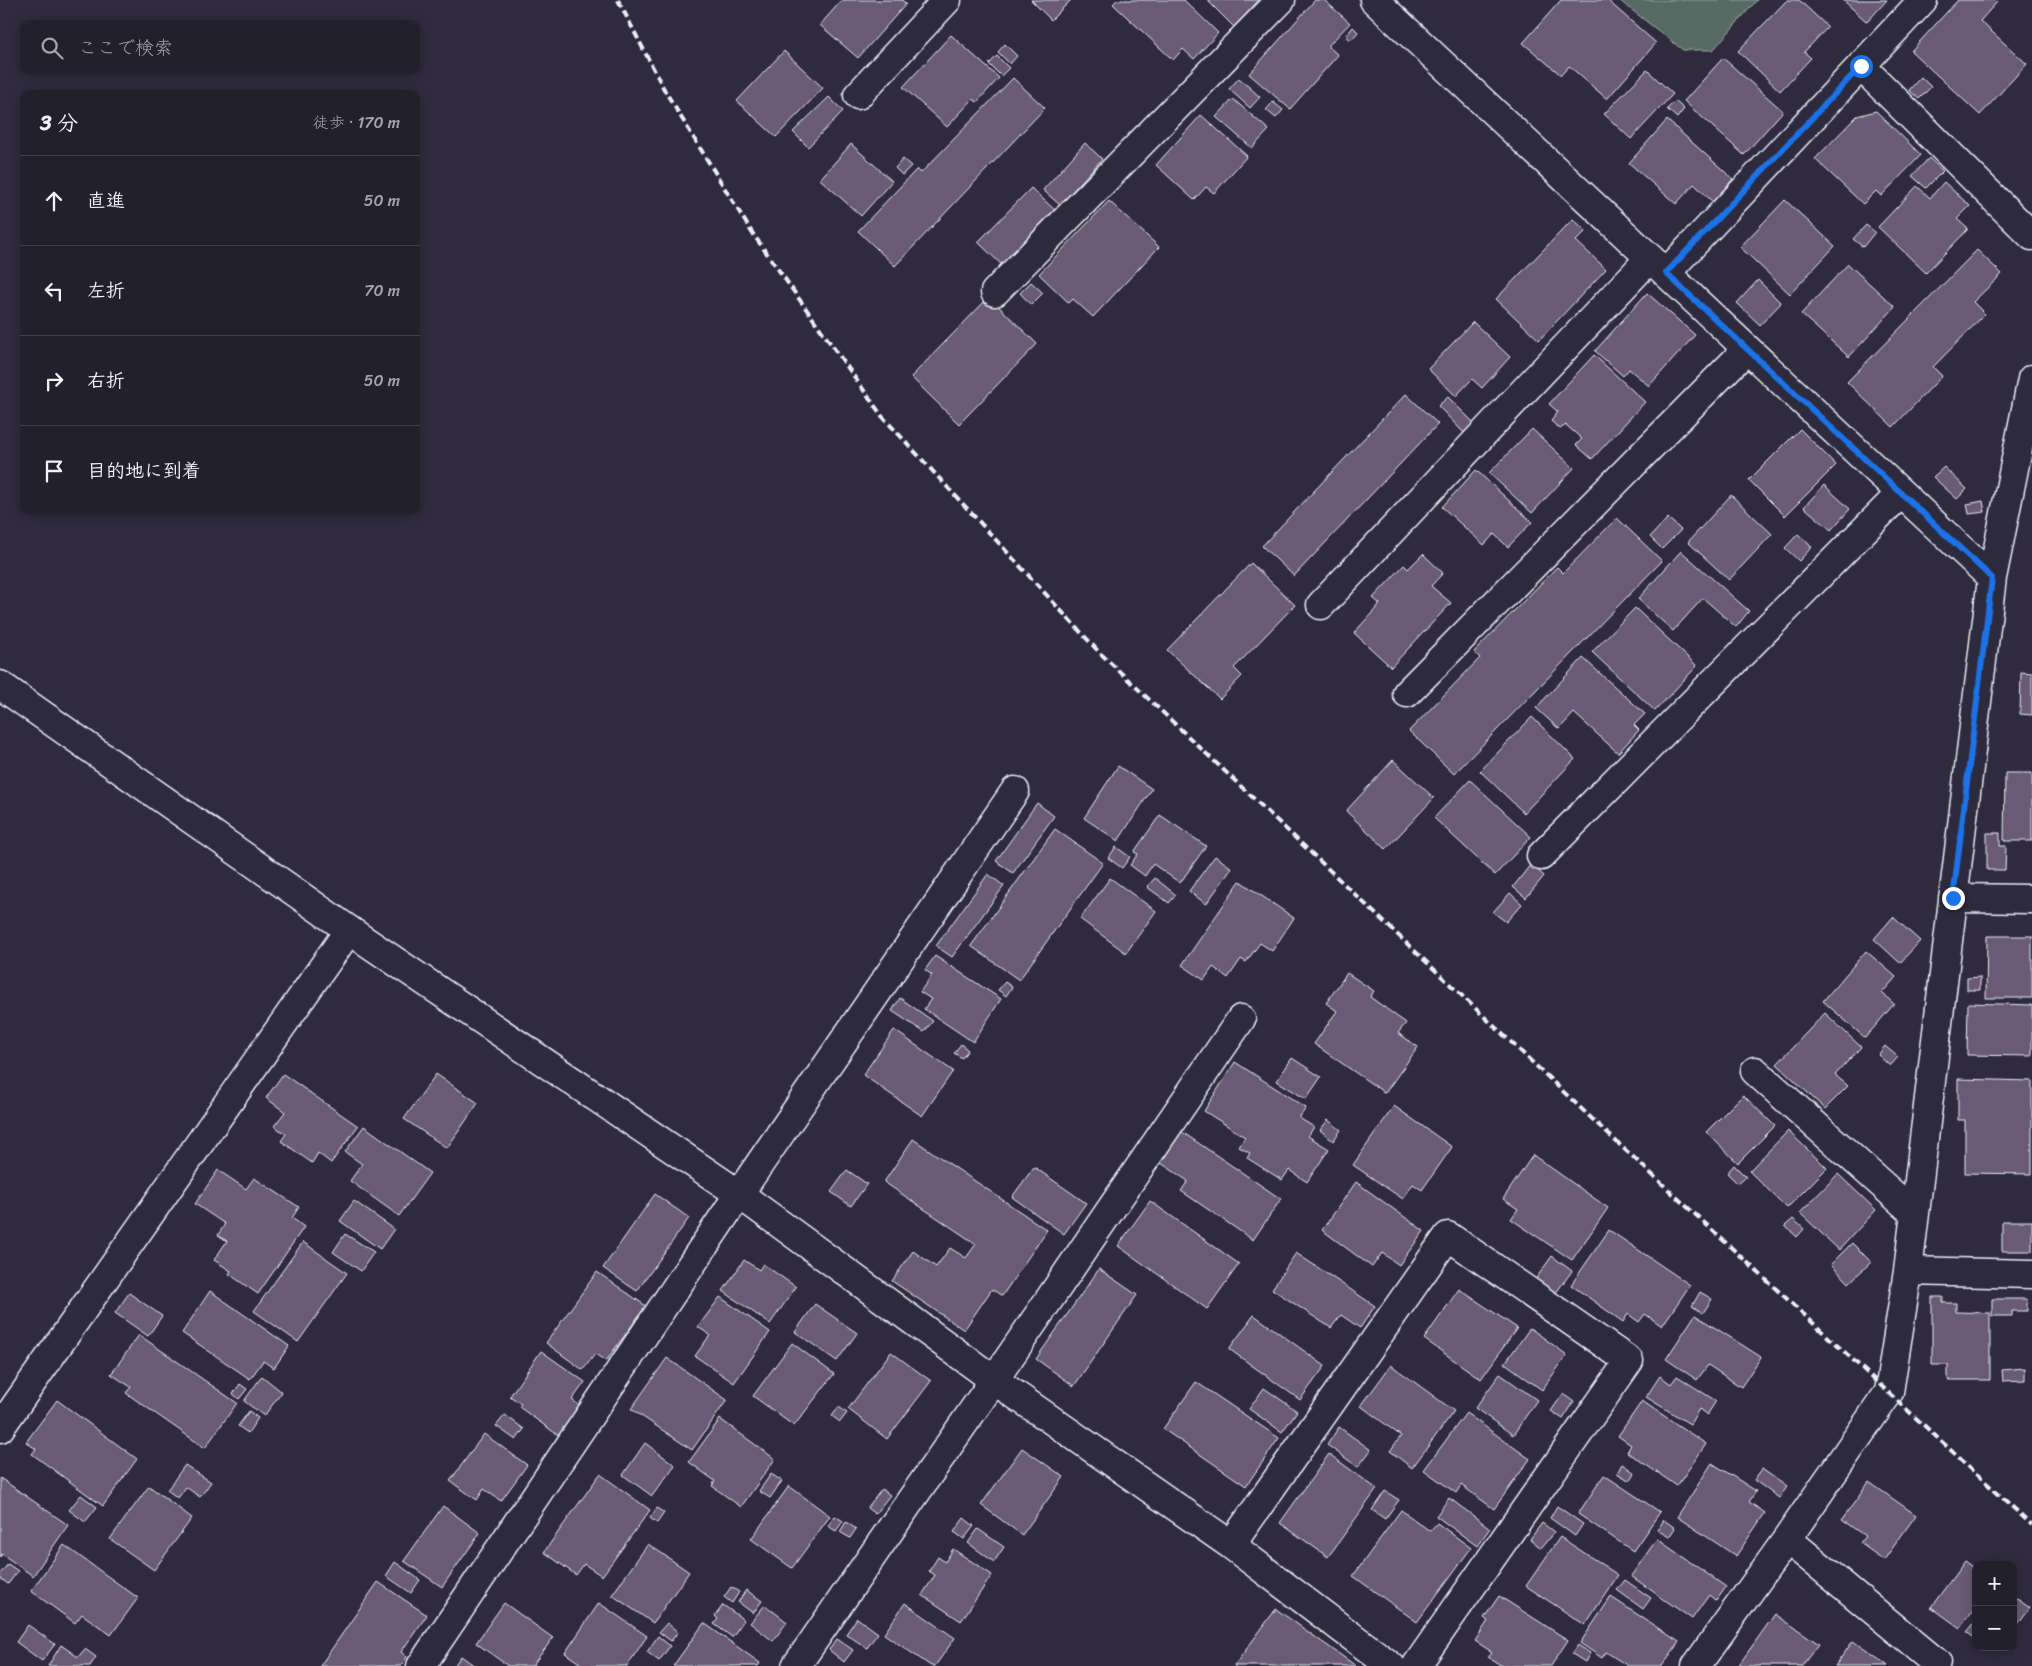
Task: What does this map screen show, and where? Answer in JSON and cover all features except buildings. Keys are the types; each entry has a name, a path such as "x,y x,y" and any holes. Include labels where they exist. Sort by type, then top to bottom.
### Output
{"street":[{"path":"858,95 947,0"},
{"path":"995,292 1281,0"},
{"path":"1374,0 1992,578"},
{"path":"1321,605 1658,266 1861,66 1923,0"},
{"path":"1861,66 2032,236"},
{"path":"1407,693 1747,348"},
{"path":"1696,1666 1788,1539 1889,1392 1908,1271 1992,578 2032,379"},
{"path":"1541,856 1902,493"},
{"path":"0,685 349,930 739,1194 994,1380 1231,1545 1391,1666"},
{"path":"422,1666 739,1194 1015,791"},
{"path":"1953,898 2032,899"},
{"path":"0,1428 349,930"},
{"path":"796,1666 1241,1019"},
{"path":"1756,1071 1914,1213"},
{"path":"1231,1545 1448,1236 1629,1362 1416,1666"},
{"path":"1908,1271 2032,1274"},
{"path":"1788,1539 1936,1662 1934,1666"}],"green space":[{"path":"1619,0 1757,0 1713,50 1683,50"}],"railway":[{"path":"618,0 665,91 751,231 882,416 1099,652 1607,1133 2032,1525"}],"route":[{"path":"1861,66 1666,273 1992,578 1953,898"}]}
